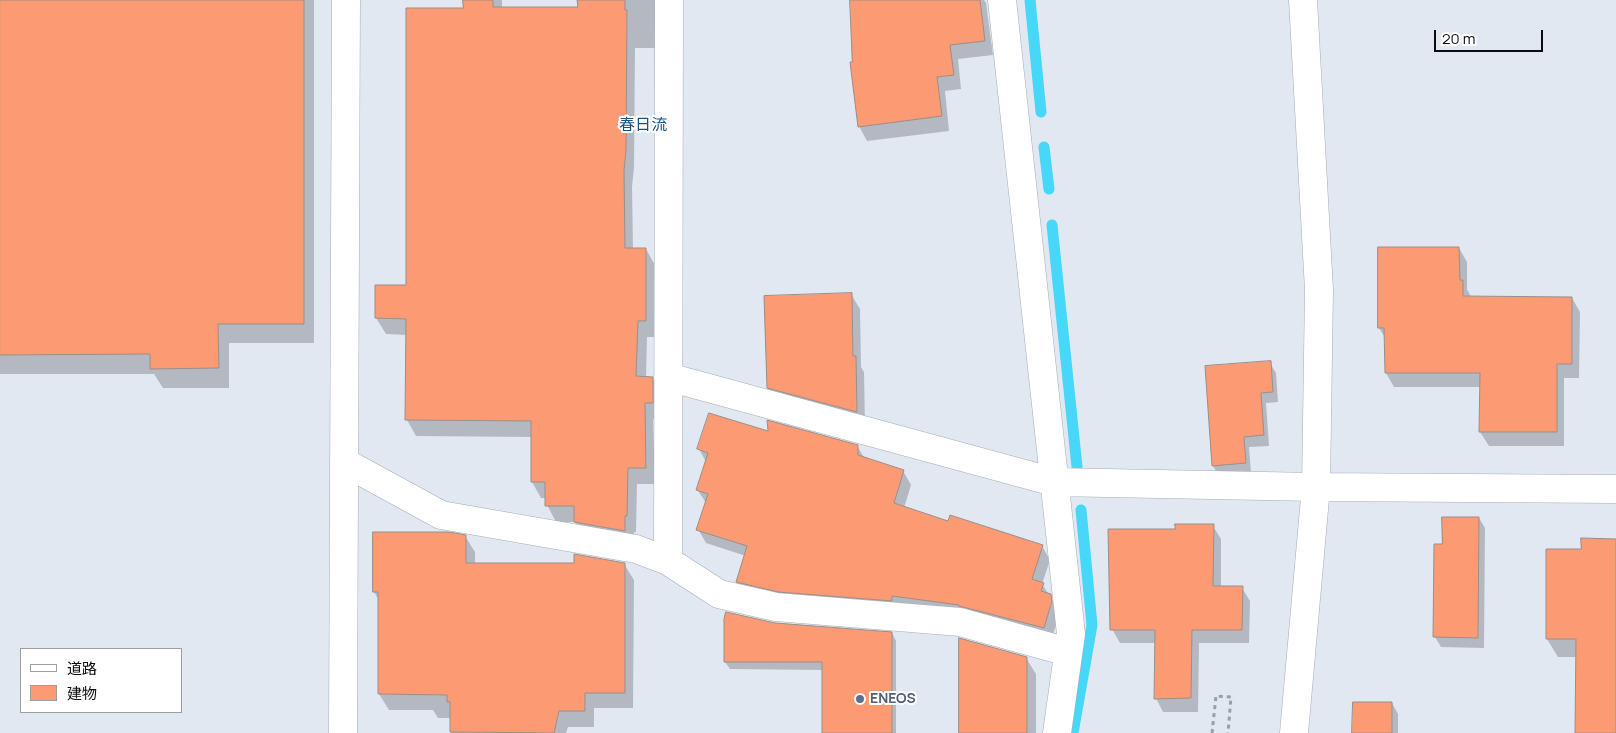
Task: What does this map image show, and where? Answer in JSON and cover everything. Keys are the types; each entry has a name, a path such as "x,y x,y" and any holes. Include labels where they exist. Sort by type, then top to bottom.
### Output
{"street":[{"path":"343,733 346,0"},
{"path":"668,561 669,0"},
{"path":"1002,0 1071,634 1057,733"},
{"path":"1294,733 1316,487 1318,290 1303,0"},
{"path":"668,377 1054,482 1316,487 1616,489"},
{"path":"344,462 441,515 636,549 668,561 719,594 776,607 960,622 1068,652"}],"path":[{"path":"1212,733 1216,696 1231,697 1228,733"}],"building":[{"path":"0,0 304,0 304,324 218,324 219,368 150,369 150,354 0,355"},
{"path":"463,0 493,0 493,7 578,7 577,0 625,0 625,10 627,10 626,151 624,170 625,248 646,248 646,321 638,321 636,376 653,377 653,403 645,403 646,468 628,468 625,531 574,522 574,506 545,506 545,482 531,482 531,421 405,420 406,319 375,318 375,285 406,285 406,8 463,8"},
{"path":"850,0 980,0 985,41 950,45 954,75 937,77 942,116 858,127 850,62 852,62"},
{"path":"1378,247 1459,247 1460,280 1463,280 1463,296 1572,297 1572,364 1557,364 1557,432 1479,432 1480,373 1385,373 1384,328 1378,328"},
{"path":"852,293 853,356 856,356 857,412 767,388 764,296"},
{"path":"1271,361 1273,392 1261,393 1264,435 1244,437 1246,463 1212,466 1205,366"},
{"path":"709,413 768,431 767,420 858,445 858,455 904,470 894,503 948,521 950,515 1043,545 1032,579 1044,583 1041,591 1051,594 1052,601 1044,628 959,605 892,596 892,601 778,592 736,582 747,546 696,530 708,494 696,490 708,453 697,449"},
{"path":"1442,517 1479,517 1478,638 1433,637 1434,544 1442,544"},
{"path":"1175,524 1214,524 1213,586 1243,586 1242,630 1192,630 1191,698 1154,699 1155,630 1110,630 1108,529 1175,529"},
{"path":"373,532 449,532 466,535 466,563 574,563 574,554 625,563 625,693 585,693 585,711 559,711 554,733 450,732 450,702 447,702 447,695 378,694 378,592 373,592"},
{"path":"1581,538 1616,539 1616,733 1575,733 1576,639 1546,639 1546,549 1581,549"},
{"path":"726,612 775,623 892,632 892,733 822,733 822,662 724,662 724,619"},
{"path":"959,638 1027,657 1027,733 959,733"},
{"path":"1353,702 1392,702 1392,733 1352,733"}],"waterway":[{"path":"1030,0 1041,112"},
{"path":"1044,147 1049,189"},
{"path":"1052,225 1077,467"},
{"path":"1073,733 1092,625 1081,510"}],"place":[{"name":"ENEOS","path":"860,699"}],"district":[{"name":"春日流","path":"643,126"}]}
